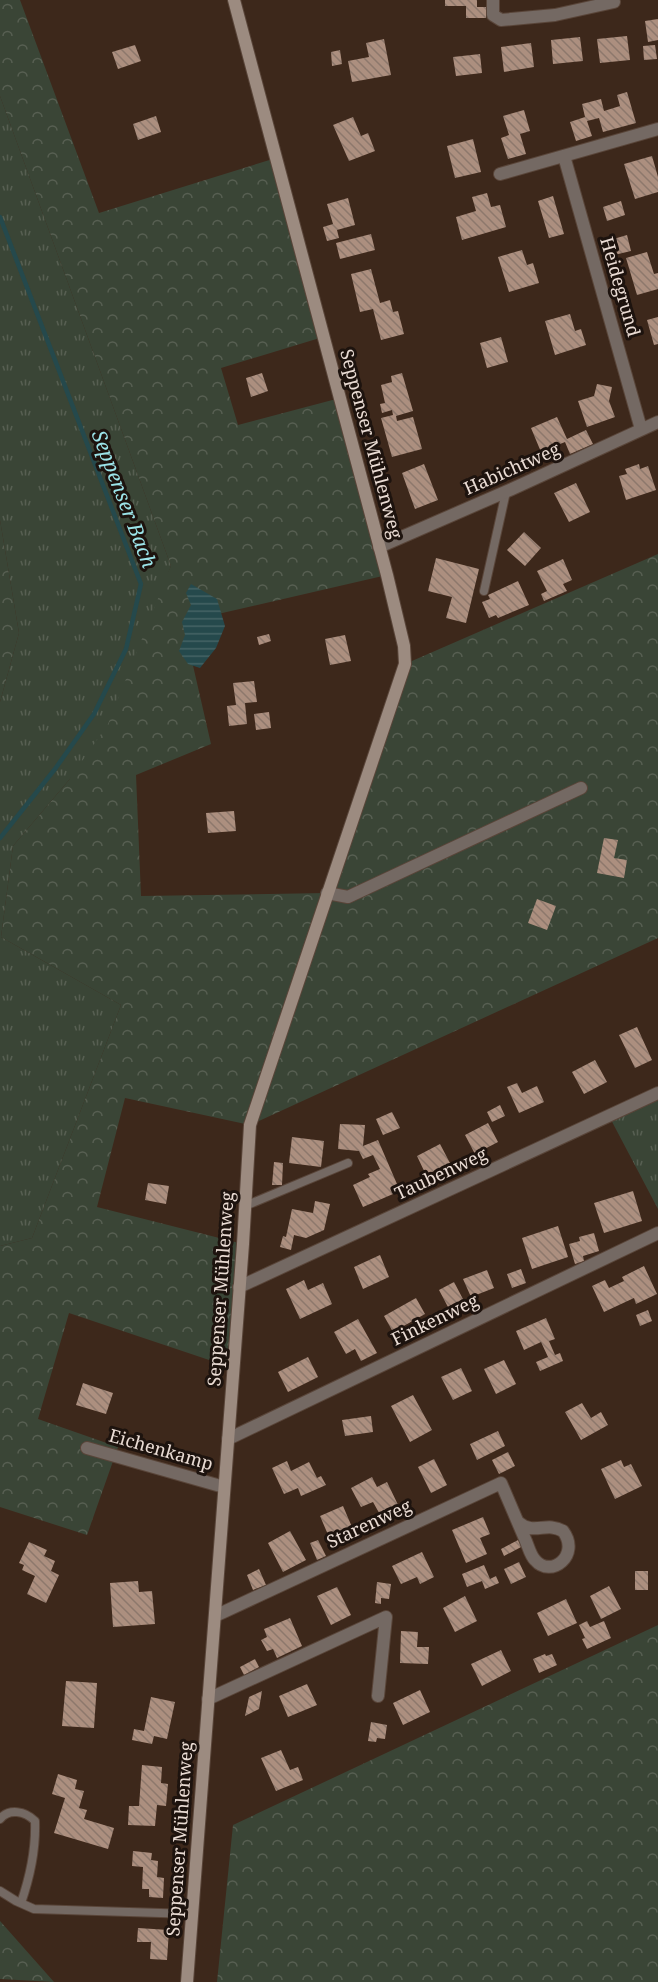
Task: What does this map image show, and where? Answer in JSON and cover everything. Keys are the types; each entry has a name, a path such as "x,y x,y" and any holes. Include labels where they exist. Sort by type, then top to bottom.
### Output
{"street":[{"name":"Seppenser Mühlenweg","path":"187,1982 250,1125 405,664 404,646 380,547 234,0"},
{"path":"493,0 493,15 501,20 555,15 614,2"},
{"path":"501,174 658,129"},
{"name":"Heidegrund","path":"564,156 641,429"},
{"name":"Habichtweg","path":"380,547 658,422"},
{"path":"327,893 348,897 581,788"},
{"name":"Taubenweg","path":"239,1287 658,1094"},
{"name":"Finkenweg","path":"228,1439 658,1233"},
{"name":"Eichenkamp","path":"87,1448 224,1487"},
{"name":"Starenweg","path":"214,1616 501,1483 534,1559 541,1565 549,1567 558,1565 565,1559 570,1544 563,1531 549,1526 533,1530 525,1528 518,1522"},
{"path":"208,1699 386,1617 378,1696"}],"lane":[{"path":"484,591 506,492"},
{"path":"245,1206 348,1163"},
{"path":"0,1819 16,1811 30,1815 35,1821 30,1877 21,1903"},
{"path":"0,1891 34,1909 192,1914"}],"green space":[{"path":"0,0 20,0 99,213 276,158 323,337 221,368 238,425 340,398 387,575 183,622 211,744 136,775 141,896 327,893 405,664 658,554 658,938 250,1125 125,1098 97,1207 243,1244 233,1368 69,1313 38,1419 118,1447 87,1535 0,1507 0,1246 32,1238 121,1005 1,937 13,846 69,780 171,566 0,96"},
{"path":"0,96 171,566 108,724 69,780 13,846 1,937 121,1005 32,1238 0,1246 0,702 19,633 0,520"},
{"path":"0,520 19,633 0,702"},
{"path":"658,1095 658,1209 609,1116"},
{"path":"658,1625 658,1982 217,1982 233,1825"},
{"path":"0,1921 54,1982 0,1979"}],"water":[{"path":"191,584 217,599 225,626 216,648 200,668 188,664 179,651 185,635 182,622 191,605 186,593"}],"building":[{"path":"445,0 477,0 477,7 486,7 486,18 466,18 466,6 445,6"},
{"path":"658,19 658,40 648,42 645,21"},
{"path":"627,36 630,60 600,63 597,39"},
{"path":"580,37 583,61 553,64 551,40"},
{"path":"384,39 391,75 352,82 348,61 369,57 366,43"},
{"path":"531,43 534,67 504,72 501,47"},
{"path":"135,45 141,61 118,69 112,52"},
{"path":"655,45 657,59 644,60 643,46"},
{"path":"340,50 342,64 332,66 331,52"},
{"path":"480,54 482,73 456,76 453,57"},
{"path":"627,92 636,123 603,132 599,118 587,121 592,136 576,141 570,122 585,117 582,104 601,99 604,111 620,106 617,95"},
{"path":"524,110 530,131 520,134 526,154 508,159 501,138 509,135 503,116"},
{"path":"156,116 161,132 138,140 133,124"},
{"path":"353,117 361,136 368,133 375,151 349,161 333,125"},
{"path":"473,139 481,172 455,178 447,146"},
{"path":"652,156 658,177 658,192 635,199 624,164"},
{"path":"487,193 491,207 500,205 506,227 462,240 456,217 476,211 472,197"},
{"path":"553,196 564,234 549,238 538,201"},
{"path":"348,198 355,225 337,230 339,238 327,241 323,227 333,224 327,204"},
{"path":"621,201 625,215 607,221 603,207"},
{"path":"371,234 375,250 340,259 336,243"},
{"path":"627,235 631,251 614,255 610,240"},
{"path":"522,250 527,265 533,263 539,283 509,292 498,257"},
{"path":"647,252 654,274 658,273 658,289 637,295 626,258"},
{"path":"371,269 380,303 390,300 393,312 398,311 404,334 381,340 373,309 360,312 351,274"},
{"path":"570,314 575,331 581,329 586,345 555,355 545,321"},
{"path":"658,317 658,344 654,345 647,320"},
{"path":"501,337 508,362 487,368 480,343"},
{"path":"262,373 268,391 251,397 246,378"},
{"path":"402,373 413,411 396,416 397,421 413,417 422,449 392,457 381,418 393,415 392,410 382,413 380,404 385,403 381,385 392,382 391,376"},
{"path":"597,384 612,387 609,401 615,417 587,427 578,401 594,396"},
{"path":"557,417 567,439 586,430 593,444 570,454 565,442 541,452 531,428"},
{"path":"424,464 438,500 415,509 402,473"},
{"path":"639,464 640,469 648,466 656,490 626,500 619,476 627,474 625,469"},
{"path":"576,483 590,512 569,522 554,493"},
{"path":"524,532 541,548 525,566 507,550"},
{"path":"436,558 479,569 466,623 446,618 452,597 428,591"},
{"path":"563,559 572,580 563,584 567,591 544,601 541,594 547,591 537,571"},
{"path":"518,581 529,605 498,618 496,615 489,618 482,602 490,599 488,595"},
{"path":"269,634 271,641 259,645 257,637"},
{"path":"345,635 351,661 330,665 325,639"},
{"path":"254,681 257,702 245,703 247,724 229,726 227,706 236,705 233,683"},
{"path":"269,712 271,728 256,730 254,714"},
{"path":"234,811 236,831 208,833 206,813"},
{"path":"604,838 618,840 614,858 627,860 624,878 597,873"},
{"path":"537,899 556,906 547,930 528,923"},
{"path":"637,1027 652,1060 635,1068 619,1035"},
{"path":"595,1060 607,1082 584,1094 572,1072"},
{"path":"517,1083 522,1093 537,1086 544,1102 519,1113 507,1087"},
{"path":"500,1105 505,1116 492,1122 487,1112"},
{"path":"392,1112 400,1128 383,1135 376,1119"},
{"path":"488,1123 498,1142 475,1154 465,1135"},
{"path":"340,1124 365,1125 363,1146 378,1140 400,1191 363,1207 353,1185 370,1177 368,1174 380,1169 373,1155 363,1159 359,1151 338,1149"},
{"path":"292,1137 324,1141 321,1167 289,1163"},
{"path":"440,1144 450,1163 426,1175 417,1156"},
{"path":"274,1162 283,1163 282,1185 272,1185"},
{"path":"148,1183 169,1186 166,1204 145,1200"},
{"path":"633,1191 642,1221 604,1233 594,1203"},
{"path":"315,1201 330,1204 324,1230 306,1238 294,1235 291,1250 280,1247 283,1236 286,1237 292,1209 313,1213"},
{"path":"558,1226 568,1257 532,1269 522,1238"},
{"path":"594,1233 599,1251 583,1256 584,1261 575,1264 569,1244 580,1241 579,1237"},
{"path":"380,1255 389,1277 363,1289 354,1267"},
{"path":"644,1266 657,1294 636,1304 634,1298 604,1312 592,1286 605,1280 609,1288 624,1281 622,1277"},
{"path":"521,1269 526,1283 512,1288 507,1274"},
{"path":"487,1270 494,1288 471,1297 463,1279"},
{"path":"304,1280 308,1290 323,1283 332,1304 300,1319 286,1289"},
{"path":"454,1282 464,1301 449,1309 439,1290"},
{"path":"416,1298 425,1314 393,1332 384,1316"},
{"path":"648,1310 652,1321 640,1326 636,1315"},
{"path":"546,1318 555,1339 549,1341 555,1355 560,1353 563,1361 540,1371 536,1362 548,1357 541,1342 524,1350 516,1331"},
{"path":"358,1319 377,1353 361,1361 355,1349 346,1354 334,1332"},
{"path":"308,1357 318,1377 288,1392 278,1372"},
{"path":"504,1360 516,1384 496,1394 484,1369"},
{"path":"461,1368 472,1391 453,1400 441,1377"},
{"path":"83,1383 113,1393 106,1414 76,1405"},
{"path":"413,1395 432,1430 410,1442 391,1406"},
{"path":"582,1403 591,1418 601,1412 608,1425 581,1440 565,1412"},
{"path":"371,1416 373,1432 345,1436 342,1420"},
{"path":"498,1431 505,1446 477,1460 470,1444"},
{"path":"508,1452 515,1466 499,1474 492,1460"},
{"path":"434,1459 447,1485 431,1493 418,1467"},
{"path":"621,1460 624,1467 631,1464 642,1486 615,1499 601,1469"},
{"path":"287,1461 291,1471 309,1462 317,1478 321,1476 326,1485 301,1496 298,1488 284,1494 272,1468"},
{"path":"372,1477 377,1487 387,1482 401,1511 383,1520 373,1502 361,1507 351,1488"},
{"path":"343,1506 352,1527 329,1537 320,1516"},
{"path":"483,1517 490,1534 480,1538 487,1554 466,1563 452,1530"},
{"path":"290,1531 306,1560 283,1572 268,1543"},
{"path":"520,1539 523,1546 504,1556 501,1549"},
{"path":"318,1540 326,1556 317,1560 310,1543"},
{"path":"29,1542 47,1550 44,1556 55,1561 51,1571 59,1575 46,1603 27,1594 35,1576 22,1570 24,1565 19,1563"},
{"path":"422,1552 434,1577 420,1584 417,1577 401,1584 392,1566"},
{"path":"519,1562 526,1577 511,1584 504,1569"},
{"path":"484,1565 490,1579 496,1576 499,1583 485,1589 482,1581 467,1587 462,1574"},
{"path":"259,1569 266,1585 253,1590 247,1575"},
{"path":"635,1571 648,1571 648,1590 635,1590"},
{"path":"138,1581 139,1592 152,1591 155,1624 113,1627 110,1583"},
{"path":"377,1582 391,1584 389,1599 381,1598 381,1604 375,1603"},
{"path":"609,1586 621,1609 601,1619 590,1596"},
{"path":"337,1587 351,1615 331,1625 317,1596"},
{"path":"465,1596 477,1621 455,1632 443,1608"},
{"path":"566,1599 577,1623 548,1636 537,1613"},
{"path":"290,1618 302,1646 277,1658 273,1649 267,1651 261,1640 267,1637 264,1629"},
{"path":"587,1621 590,1627 604,1621 611,1638 587,1649 579,1625"},
{"path":"401,1631 418,1632 417,1647 429,1647 428,1664 400,1663"},
{"path":"501,1650 511,1671 482,1686 471,1664"},
{"path":"545,1654 546,1656 552,1654 557,1665 539,1673 533,1659"},
{"path":"255,1659 259,1667 244,1675 240,1667"},
{"path":"66,1681 97,1683 94,1728 62,1726"},
{"path":"307,1684 317,1705 288,1717 279,1696"},
{"path":"420,1690 430,1712 403,1725 393,1703"},
{"path":"262,1691 259,1709 245,1716 249,1697"},
{"path":"151,1697 175,1702 167,1739 154,1736 152,1744 132,1740 134,1729 144,1731"},
{"path":"371,1722 387,1725 385,1739 377,1738 376,1742 368,1741"},
{"path":"281,1750 290,1770 298,1767 303,1780 276,1791 261,1758"},
{"path":"142,1765 162,1767 161,1783 168,1784 166,1806 157,1805 155,1826 128,1825 129,1806 139,1806"},
{"path":"58,1774 77,1780 75,1789 84,1791 79,1808 87,1810 84,1819 114,1828 108,1849 54,1833 65,1798 52,1794"},
{"path":"133,1851 152,1853 151,1860 158,1861 157,1877 164,1878 163,1898 149,1897 149,1889 142,1889 143,1867 132,1866"},
{"path":"138,1928 169,1930 167,1960 150,1959 151,1942 137,1942"}],"waterway":[{"name":"Seppenser Bach","path":"0,217 141,584 126,649 94,714 55,769 0,838"}]}
